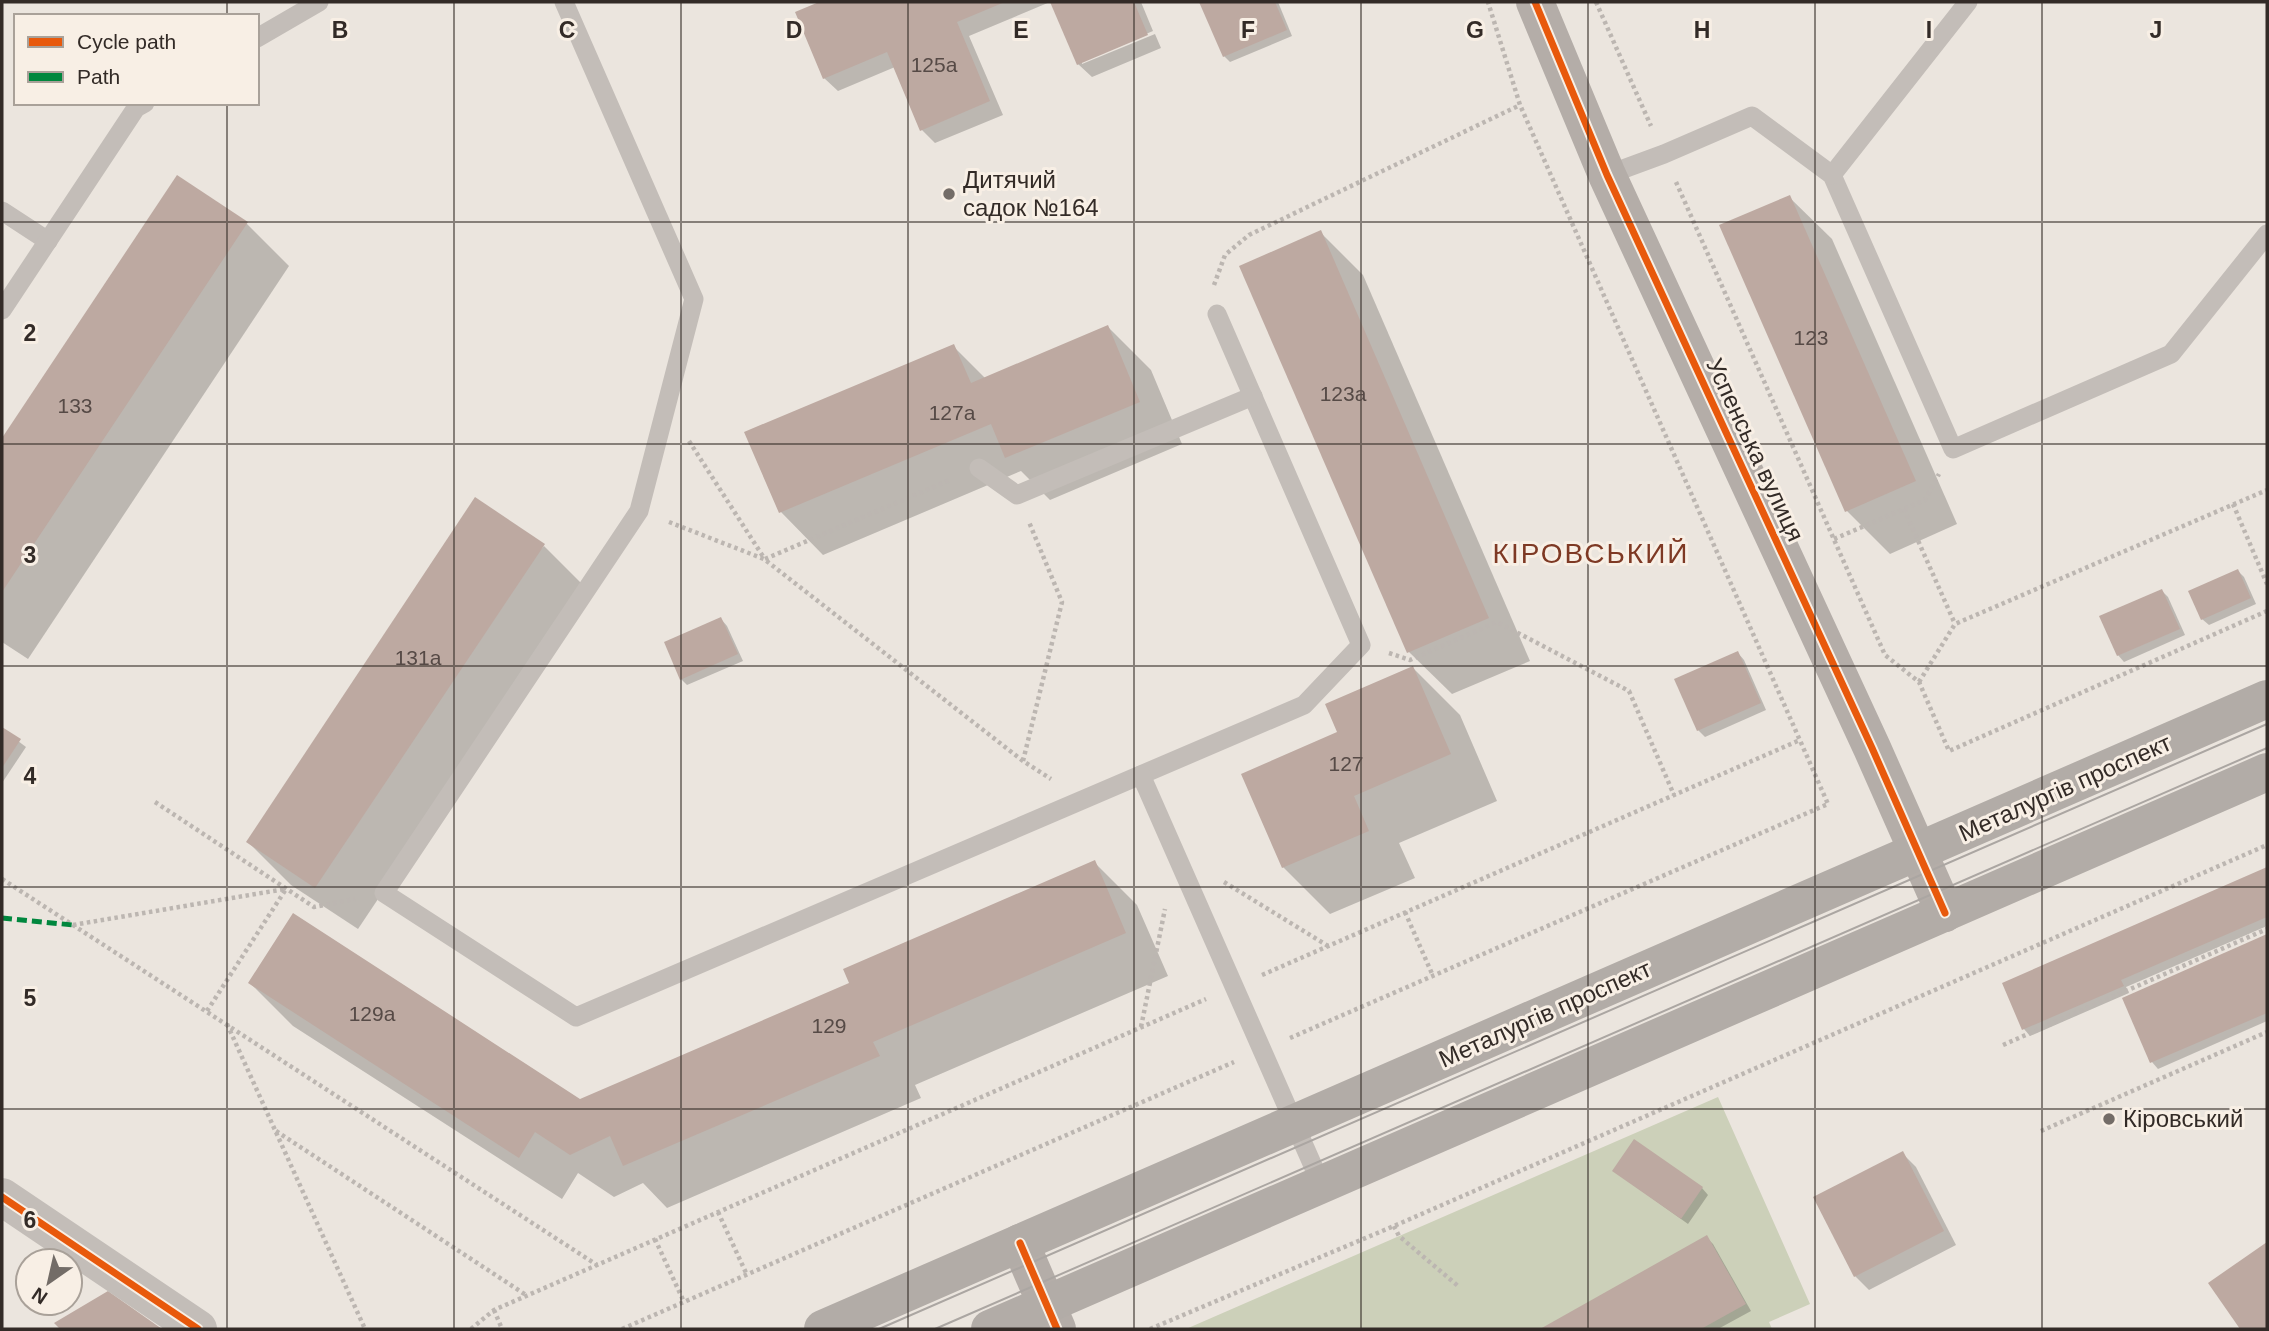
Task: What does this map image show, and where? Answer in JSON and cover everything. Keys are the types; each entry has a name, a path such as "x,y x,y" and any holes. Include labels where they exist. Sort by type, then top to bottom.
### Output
{"main road":[{"name":"Металургів проспект","path":"827,1329 2267,699"},
{"path":"990,1329 1052,1317 1321,1184 2267,772"}],"street":[{"name":"Успенська вулиця","path":"1535,2 1607,175 1945,913"},
{"path":"2,1197 198,1329"},
{"path":"1020,1243 1052,1317"}],"lane":[{"path":"259,37 319,2"},
{"path":"564,2 694,299 639,511 384,893 576,1017 1304,705 1361,645 1217,314"},
{"path":"1832,175 1968,2"},
{"path":"2,310 136,108 141,105"},
{"path":"1607,175 1664,155 1752,116 1832,175 1953,449 2171,354 2267,234"},
{"path":"2,211 48,241"},
{"path":"979,468 1017,495 1252,396"},
{"path":"1141,775 1321,1184"}],"path":[{"path":"622,1329 1828,804 1520,105 1488,2"},
{"path":"1596,2 1885,655 1919,682 1949,751 2267,611"},
{"path":"1217,314 1214,283 1225,255 1249,235 1520,105"},
{"path":"666,405 764,559"},
{"path":"764,559 979,468"},
{"path":"1919,682 1955,624 2267,489"},
{"path":"1834,539 1926,500"},
{"path":"2233,505 2267,584"},
{"path":"1904,509 1955,624"},
{"path":"639,511 764,559 1023,761 1062,602 1036,540"},
{"path":"1410,660 1497,622 1629,691 1674,794"},
{"path":"1281,966 1800,740"},
{"path":"155,802 313,907 384,893"},
{"path":"1150,1329 1394,1226 2267,845"},
{"path":"1140,1028 1176,853 1328,946"},
{"path":"2,879 597,1265"},
{"path":"73,925 286,889"},
{"path":"207,1011 286,889"},
{"path":"1405,912 1433,976"},
{"path":"2003,1045 2267,929"},
{"path":"471,1329 494,1310 1234,987"},
{"path":"227,1023 365,1329"},
{"path":"2041,1131 2267,1032"},
{"path":"275,1130 526,1296"},
{"path":"719,1212 747,1275"},
{"path":"1394,1226 1399,1236 1458,1286"},
{"path":"656,1239 684,1302"},
{"path":"494,1310 502,1329"}],"green space":[{"path":"1718,1097 1810,1304 1769,1322 1772,1329 1186,1329"}],"building":[{"path":"819,2 1005,2 957,22 990,101 920,131 887,52 823,79 795,12"},
{"path":"1050,2 1134,2 1148,35 1077,65"},
{"path":"1199,2 1275,2 1287,30 1223,57"},
{"path":"177,175 248,222 2,592 2,438"},
{"path":"1790,195 1916,481 1845,512 1719,225"},
{"path":"1321,230 1489,618 1407,653 1239,266"},
{"path":"1108,325 1140,402 1005,458 991,424 779,513 744,432 954,344 971,383"},
{"path":"475,497 545,544 315,888 246,842"},
{"path":"2238,569 2251,598 2201,620 2188,591"},
{"path":"2162,589 2180,629 2117,656 2099,616"},
{"path":"721,617 738,654 680,680 664,642"},
{"path":"1738,651 1761,703 1697,731 1674,679"},
{"path":"1413,666 1451,754 1354,796 1369,831 1282,868 1241,774 1337,732 1325,704"},
{"path":"2,727 21,739 2,768"},
{"path":"1095,860 1126,933 873,1042 880,1056 623,1166 610,1136 570,1155 535,1132 519,1158 248,983 293,913 580,1099 849,983 843,969"},
{"path":"2267,867 2267,917 2121,980 2124,986 2022,1030 2002,983"},
{"path":"2267,934 2267,1013 2150,1063 2122,998"},
{"path":"1634,1139 1703,1187 1681,1219 1612,1171"},
{"path":"1903,1151 1944,1231 1854,1277 1813,1197"},
{"path":"1707,1235 1746,1304 1701,1329 1540,1329"},
{"path":"2267,1242 2267,1329 2240,1329 2208,1283"},
{"path":"108,1291 162,1329 60,1329 54,1323 64,1317 84,1317 84,1305"}],"tram line":[{"path":"879,1329 2267,724"},
{"path":"935,1329 2267,748"}],"marked path":[{"path":"2,918 73,925"}],"cycle path":[{"path":"1535,2 1607,175 1872,748 1945,913"},
{"path":"2,1197 198,1329"},
{"path":"1020,1243 1057,1329"}],"place":[{"name":"Дитячий садок №164","path":"949,194"},
{"name":"Кіровський","path":"2109,1119"}],"district":[{"name":"КІРОВСЬКИЙ","path":"1591,553"}]}
